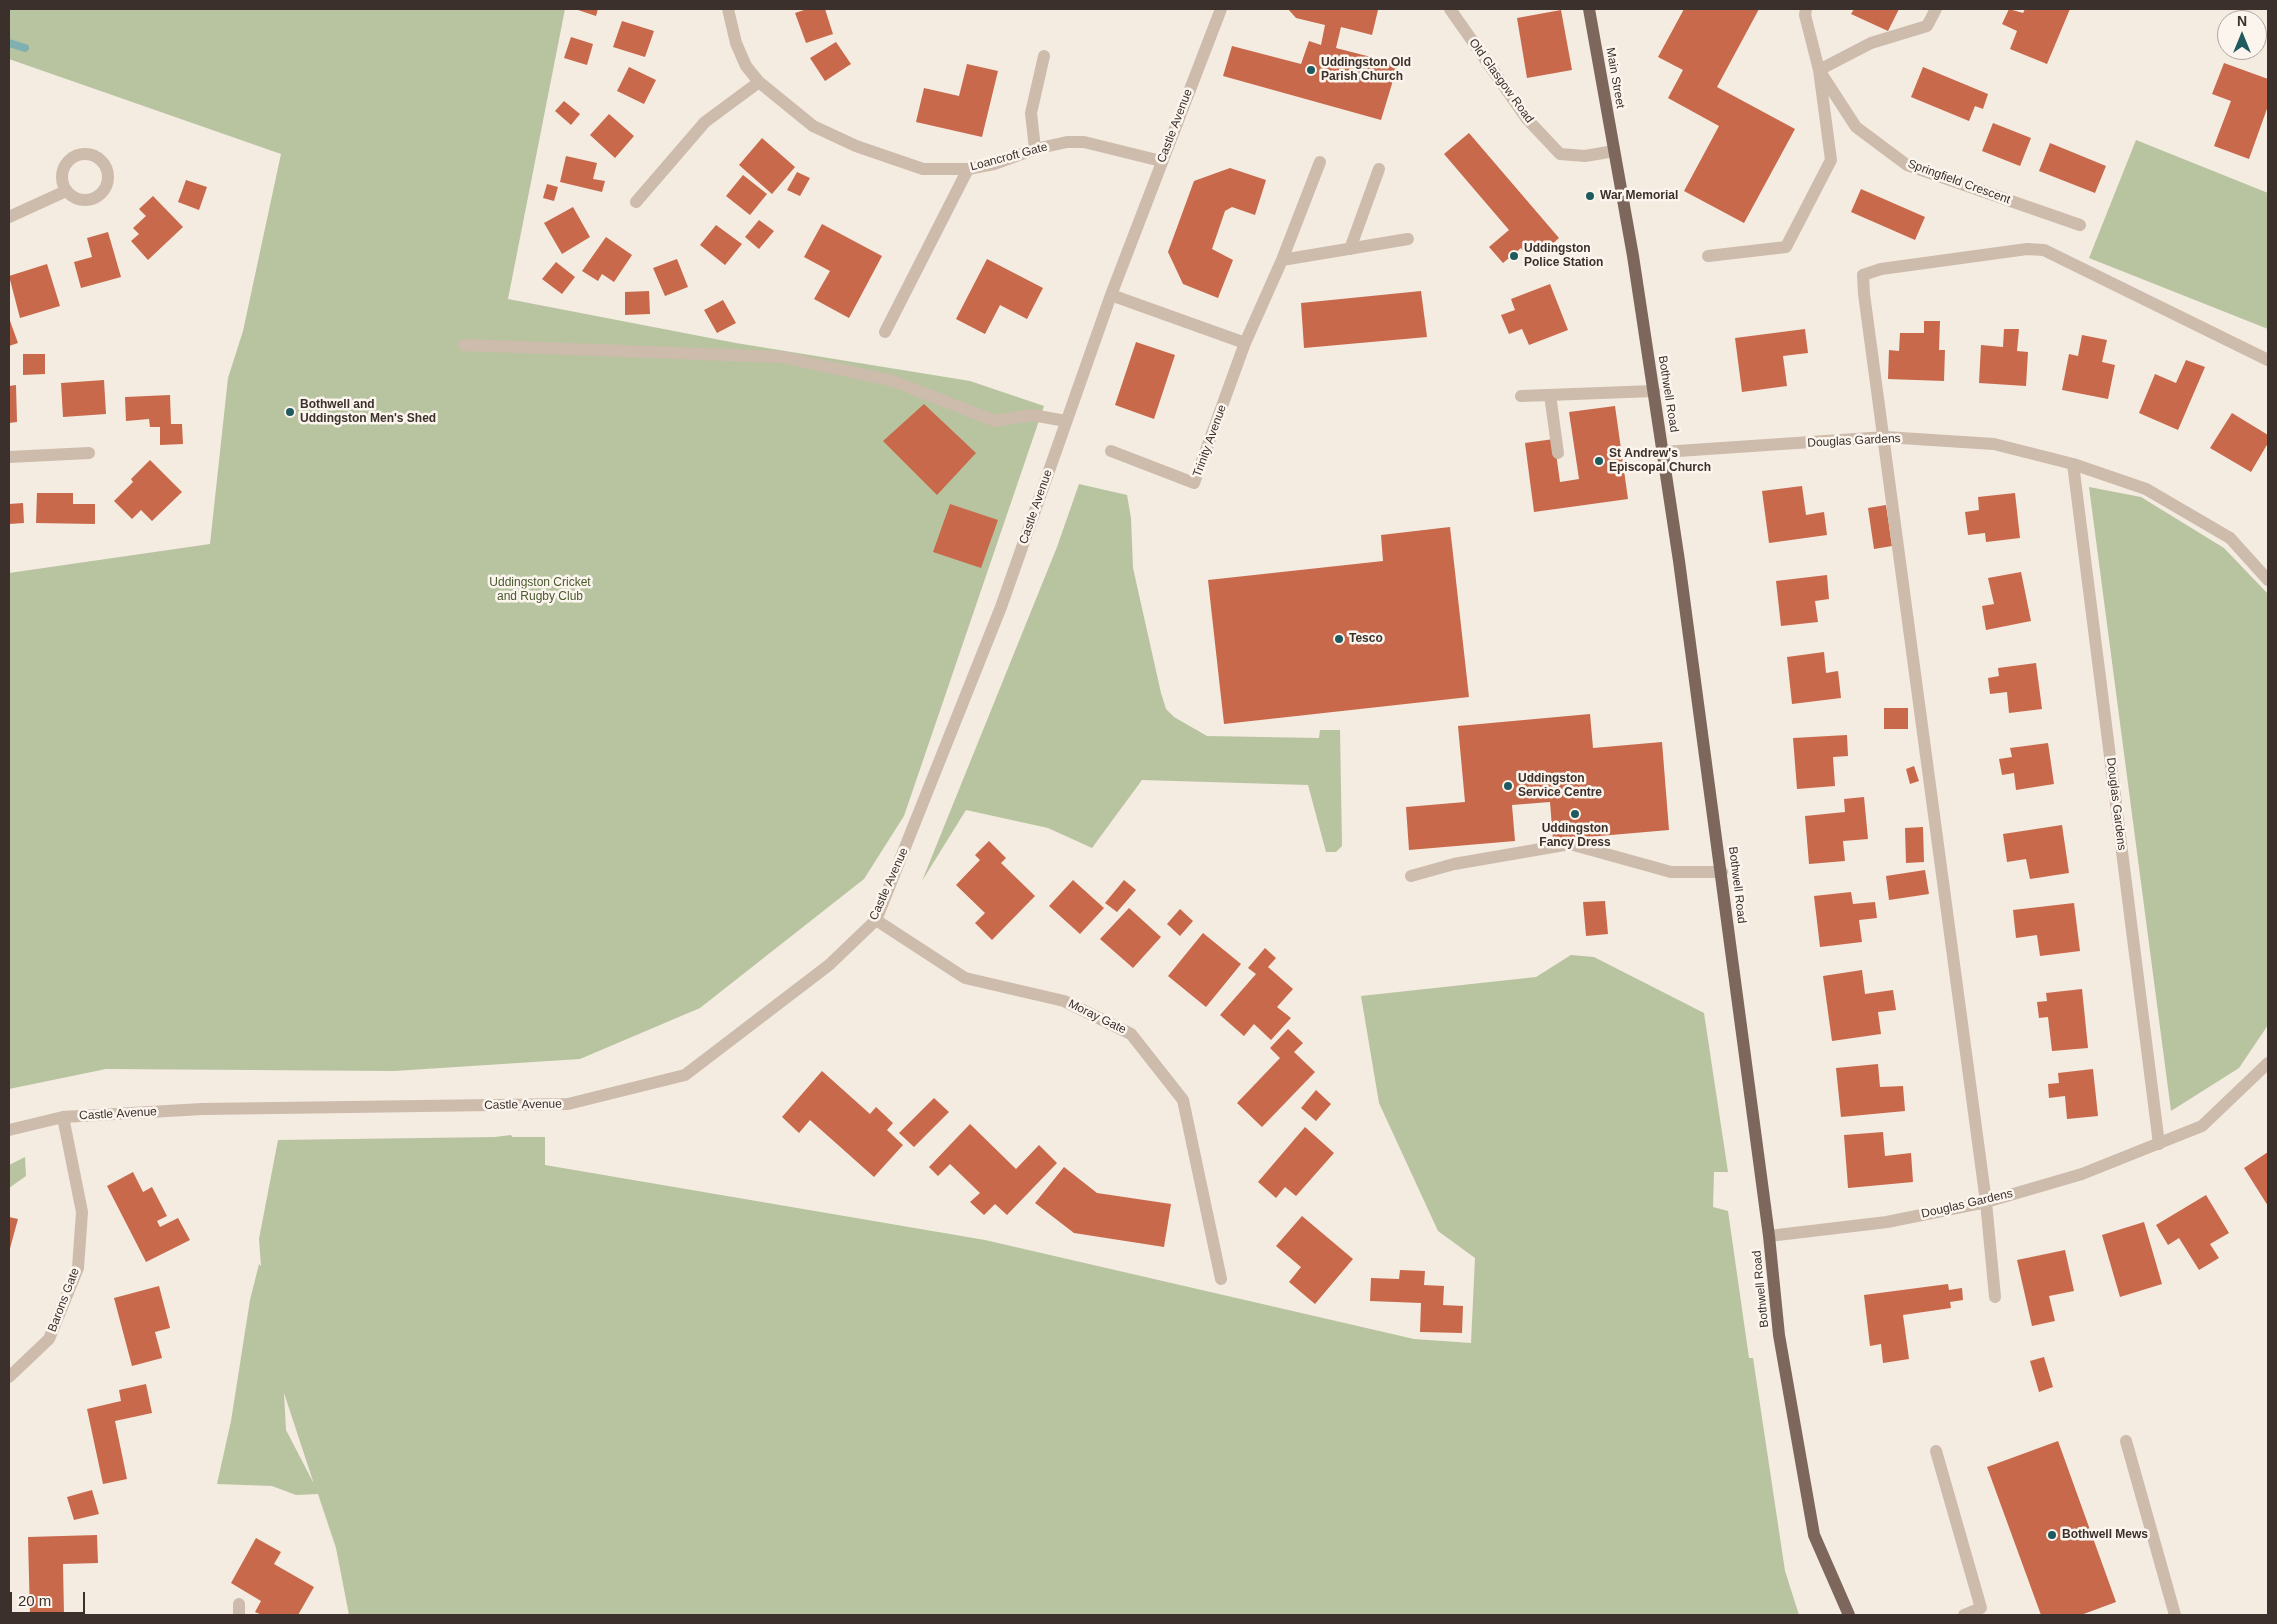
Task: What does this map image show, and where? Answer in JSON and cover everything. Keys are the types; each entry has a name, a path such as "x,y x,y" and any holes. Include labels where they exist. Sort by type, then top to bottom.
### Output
{"main road":[{"name":"Main Street","path":"1589,9 1614,152"},
{"name":"Bothwell Road","path":"1614,152 1654,391 1722,872 1769,1236 1779,1335 1814,1535 1849,1615"}],"street":[{"name":"Loancroft Gate","path":"728,9 736,42 746,66 759,82 814,126 856,146 923,169 968,169 994,164 1035,149 1067,142 1084,142 1162,161"},
{"name":"Castle Avenue","path":"9,1130 63,1117 271,1107 568,1104 685,1075 829,965 876,920 1001,607 1112,295 1221,9"},
{"name":"Old Glasgow Road","path":"1450,9 1527,120 1560,154 1585,156 1614,152"},
{"name":"Springfield Crescent","path":"1806,9 1819,70 1856,127 1907,165 2080,226"},
{"path":"1708,256 1786,247 1831,160 1819,70 1871,42 1928,26 1936,9"},
{"path":"1035,149 1031,113 1044,56"},
{"path":"636,202 704,122 759,82"},
{"name":"Trinity Avenue","path":"1112,450 1194,483 1245,343 1282,260 1320,162"},
{"path":"885,332 968,169"},
{"path":"1350,249 1379,169"},
{"path":"9,217 66,191"},
{"path":"1282,260 1408,239"},
{"path":"1995,1296 1986,1202 1885,437 1862,281 1864,275 1872,270 2027,250 2044,250 2268,360"},
{"path":"1112,295 1245,343"},
{"path":"464,345 782,357 893,381 995,421 1032,415 1066,421"},
{"path":"1520,396 1654,391"},
{"path":"1550,396 1558,453"},
{"name":"Douglas Gardens","path":"1663,452 1885,437 1994,444 2073,464 2146,489 2230,538 2268,580"},
{"path":"9,457 89,453"},
{"name":"Douglas Gardens","path":"2073,464 2159,1144"},
{"path":"1411,876 1454,864 1570,844 1671,872 1722,872"},
{"name":"Moray Gate","path":"876,920 965,978 1064,1001 1131,1034 1183,1100 1221,1279"},
{"name":"Douglas Gardens","path":"1769,1236 1887,1222 1986,1202 2082,1174 2202,1126 2263,1070 2268,1063"},
{"name":"Barons Gate","path":"9,1377 49,1339 78,1268 82,1212 63,1117"},
{"path":"2126,1441 2175,1615"},
{"path":"1936,1451 1981,1608 1964,1615"}],"green space":[{"name":"Uddingston Cricket and Rugby Club","path":"9,9 565,9 508,299 736,343 970,381 1044,406 904,816 864,879 700,1008 580,1059 394,1071 106,1069 9,1089 9,573 210,544 228,378 243,331 281,154 9,59"},
{"path":"2136,140 2268,193 2268,329 2089,258"},
{"path":"1079,484 1127,495 1131,518 1133,568 1161,693 1166,709 1174,717 1207,736 1319,738 1320,730 1340,730 1342,846 1336,852 1326,852 1308,785 1142,780 1092,848 1048,828 966,810 922,881 1057,547"},
{"path":"2089,487 2141,497 2224,548 2268,594 2268,1025 2239,1068 2171,1111"},
{"path":"1571,955 1594,957 1704,1013 1728,1172 1714,1172 1713,1207 1728,1211 1749,1358 1753,1358 1785,1571 1799,1615 349,1615 336,1548 318,1494 296,1495 272,1486 217,1484 231,1421 250,1300 259,1264 261,1266 259,1239 278,1140 495,1137 511,1135 512,1137 545,1137 545,1165 985,1240 1414,1339 1471,1343 1475,1258 1438,1231 1379,1103 1361,996 1536,977","holes":["284,1393 313,1482 286,1430"]},
{"path":"25,1157 26,1176 9,1188 9,1165"}],"building":[{"path":"575,9 598,9 596,16"},
{"path":"807,9 825,9 833,34 806,43 795,13"},
{"name":"Uddingston Old Parish Church","path":"1288,9 1378,10 1372,35 1341,27 1336,48 1398,64 1381,120 1223,76 1232,46 1301,64 1309,41 1321,45 1325,25 1296,18"},
{"path":"1684,9 1759,9 1717,87 1795,129 1744,223 1684,191 1719,126 1668,98 1683,70 1658,57"},
{"path":"1854,9 1899,9 1888,31 1851,14"},
{"path":"2009,9 2023,13 2025,9 2070,9 2047,64 2010,49 2017,31 2002,24"},
{"path":"1561,10 1572,70 1527,78 1517,18"},
{"path":"622,21 654,31 645,57 613,47"},
{"path":"571,37 593,44 587,65 564,58"},
{"path":"836,42 851,64 825,81 810,58"},
{"path":"2224,63 2268,79 2268,106 2249,159 2214,146 2231,101 2212,94"},
{"path":"967,64 998,71 982,137 916,122 924,88 959,96"},
{"path":"629,67 656,80 644,104 617,91"},
{"path":"1923,67 1988,94 1983,109 1975,106 1969,121 1911,97"},
{"path":"564,101 580,114 571,125 555,111"},
{"path":"609,114 634,136 615,158 590,135"},
{"path":"1993,123 2031,138 2020,166 1982,151"},
{"path":"1469,133 1559,238 1540,255 1531,244 1523,251 1521,248 1503,263 1489,247 1509,230 1444,154"},
{"path":"762,138 795,167 772,194 739,165"},
{"path":"2050,143 2106,166 2095,193 2039,171"},
{"path":"566,156 597,163 593,179 605,181 602,192 560,182"},
{"path":"1230,168 1266,180 1255,215 1232,207 1225,211 1212,249 1233,260 1218,298 1183,284 1168,252 1194,181"},
{"path":"797,172 810,178 800,196 787,190"},
{"path":"743,175 767,194 750,215 726,196"},
{"path":"186,180 207,187 199,210 178,202"},
{"path":"547,184 558,187 554,201 543,198"},
{"path":"1861,189 1925,217 1915,240 1851,212"},
{"path":"153,196 183,227 148,260 131,241 139,234 133,228 146,216 139,209"},
{"path":"573,207 590,237 562,254 544,223"},
{"path":"759,220 774,231 759,249 745,237"},
{"path":"822,224 882,256 849,318 814,299 830,271 804,257"},
{"path":"716,225 742,244 725,265 700,245"},
{"path":"108,232 121,277 81,288 74,262 92,257 87,238"},
{"path":"606,237 632,255 614,282 602,274 598,281 582,271"},
{"path":"677,259 688,287 665,296 653,268"},
{"path":"987,259 1043,288 1027,319 1000,305 985,334 956,319"},
{"path":"556,262 575,277 562,294 542,279"},
{"path":"47,264 60,306 20,318 9,276"},
{"path":"1550,284 1568,330 1529,345 1522,329 1509,334 1501,315 1515,310 1511,299"},
{"path":"649,291 650,314 625,315 625,292"},
{"path":"1421,291 1427,337 1304,348 1301,303"},
{"path":"723,300 736,323 717,333 704,310"},
{"path":"9,318 18,343 9,346"},
{"path":"1924,321 1940,321 1939,350 1945,350 1944,381 1888,379 1889,350 1899,351 1900,333 1924,333"},
{"path":"1805,329 1808,353 1783,356 1787,386 1742,392 1735,338"},
{"path":"2004,329 2019,329 2017,351 2028,352 2026,386 1979,383 1981,345 2003,347"},
{"path":"2082,335 2107,340 2102,362 2115,365 2108,399 2062,390 2069,354 2078,356"},
{"path":"1136,342 1175,355 1154,419 1115,405"},
{"path":"23,354 45,354 45,374 23,375"},
{"path":"2186,360 2205,367 2178,430 2139,413 2155,374 2176,383"},
{"path":"104,380 106,414 63,417 61,383"},
{"path":"16,385 17,422 9,423 9,386"},
{"path":"170,395 171,424 182,424 183,444 160,445 160,427 150,427 149,419 126,421 125,397"},
{"path":"924,404 976,453 937,495 883,441"},
{"name":"St Andrew's Episcopal Church","path":"1615,406 1628,499 1534,512 1525,443 1554,439 1560,482 1579,479 1569,412"},
{"path":"2232,413 2268,435 2268,443 2251,472 2210,448"},
{"path":"150,460 182,492 152,521 141,510 132,519 114,501 133,482 131,479"},
{"path":"1802,486 1806,515 1824,512 1827,535 1769,543 1762,491"},
{"path":"37,493 73,493 73,504 95,504 95,524 36,523"},
{"path":"2015,493 2020,538 1986,542 1985,533 1968,535 1965,512 1979,510 1978,497"},
{"path":"23,503 24,523 9,524 9,504"},
{"path":"950,504 998,520 981,568 933,552"},
{"path":"1886,505 1892,546 1874,549 1868,508"},
{"name":"Tesco","path":"1450,527 1469,697 1224,724 1208,580 1383,561 1381,535"},
{"path":"2021,572 2031,621 1986,630 1982,606 1994,604 1988,578"},
{"path":"1827,575 1829,599 1815,601 1818,622 1781,626 1776,581"},
{"path":"1824,652 1826,673 1838,671 1841,698 1792,704 1787,657"},
{"path":"2036,663 2042,709 2009,713 2007,692 1990,694 1988,678 1999,676 1998,668"},
{"path":"1884,708 1908,708 1908,729 1884,729"},
{"path":"1590,714 1593,748 1662,742 1669,830 1553,840 1550,802 1512,805 1515,841 1409,850 1406,807 1465,802 1458,726"},
{"path":"1847,735 1848,756 1833,757 1835,786 1797,789 1793,738"},
{"path":"2048,743 2054,784 2016,790 2014,773 2002,775 1999,759 2012,757 2010,748"},
{"path":"1914,766 1919,781 1910,784 1906,769"},
{"path":"1864,797 1868,839 1843,841 1845,861 1809,864 1805,816 1845,812 1844,799"},
{"path":"2062,825 2069,873 2030,879 2026,859 2007,862 2003,834"},
{"path":"1923,827 1924,862 1906,863 1905,828"},
{"path":"989,841 1006,858 1001,863 1035,896 992,940 975,923 985,913 956,885 980,860 975,855"},
{"path":"1925,870 1929,894 1889,900 1886,876"},
{"path":"1073,880 1104,908 1080,934 1049,906"},
{"path":"1124,880 1136,890 1117,912 1105,903"},
{"path":"1851,892 1853,904 1875,902 1877,918 1859,920 1862,942 1820,947 1814,896"},
{"path":"1605,901 1608,934 1586,936 1583,902"},
{"path":"2074,903 2080,951 2040,956 2037,935 2016,938 2013,910"},
{"path":"1129,908 1161,937 1133,968 1100,939"},
{"path":"1180,909 1193,921 1180,936 1167,924"},
{"path":"1203,933 1241,964 1206,1007 1168,976"},
{"path":"1265,948 1276,958 1268,967 1293,989 1277,1007 1291,1018 1271,1040 1254,1024 1244,1036 1220,1015 1256,974 1248,968"},
{"path":"1862,970 1865,994 1893,990 1896,1010 1878,1012 1881,1034 1832,1041 1823,976"},
{"path":"2082,989 2088,1048 2052,1051 2048,1017 2039,1018 2037,1002 2047,1001 2046,993"},
{"path":"1288,1029 1303,1043 1294,1052 1315,1072 1262,1127 1237,1103 1280,1058 1270,1048"},
{"path":"1878,1064 1880,1087 1903,1086 1905,1111 1841,1117 1836,1068"},
{"path":"2093,1069 2098,1116 2067,1119 2065,1096 2049,1098 2048,1084 2059,1083 2058,1073"},
{"path":"822,1071 870,1114 876,1107 893,1123 887,1130 903,1145 874,1177 810,1120 799,1133 782,1117"},
{"path":"1316,1090 1331,1104 1316,1121 1301,1108"},
{"path":"934,1098 949,1112 914,1147 899,1133"},
{"path":"970,1124 1016,1169 1039,1145 1057,1163 1007,1215 995,1204 984,1215 970,1202 980,1193 950,1164 938,1176 929,1167"},
{"path":"1305,1127 1334,1153 1296,1196 1285,1187 1276,1198 1258,1182"},
{"path":"1883,1132 1885,1156 1911,1153 1913,1182 1848,1188 1844,1135"},
{"path":"2268,1152 2268,1206 2244,1168"},
{"path":"1064,1167 1097,1193 1171,1204 1164,1247 1074,1233 1035,1203"},
{"path":"133,1172 143,1192 152,1187 167,1216 157,1221 160,1227 178,1218 190,1240 146,1262 107,1186"},
{"path":"2206,1195 2229,1233 2210,1244 2219,1258 2199,1270 2179,1238 2168,1245 2156,1225"},
{"path":"1302,1216 1353,1259 1315,1304 1289,1282 1301,1267 1276,1246"},
{"path":"9,1217 18,1219 9,1252"},
{"path":"2144,1222 2162,1284 2120,1297 2102,1235"},
{"path":"2065,1250 2074,1291 2049,1296 2055,1321 2032,1326 2017,1260"},
{"path":"1400,1270 1425,1271 1424,1285 1444,1286 1443,1305 1463,1306 1462,1333 1420,1332 1421,1303 1370,1301 1371,1278 1399,1279"},
{"path":"1948,1284 1949,1290 1962,1288 1963,1300 1950,1302 1951,1308 1903,1315 1909,1359 1883,1363 1881,1344 1870,1346 1864,1295"},
{"path":"159,1286 170,1328 155,1332 162,1358 132,1366 114,1298"},
{"path":"2044,1357 2053,1387 2039,1392 2030,1361"},
{"path":"146,1384 152,1413 115,1421 127,1479 103,1484 87,1409 121,1401 119,1390"},
{"name":"Bothwell Mews","path":"2058,1441 2116,1602 2081,1615 2041,1615 1987,1467"},
{"path":"92,1490 99,1514 74,1520 67,1497"},
{"path":"97,1535 98,1563 63,1564 64,1615 30,1615 28,1537"},
{"path":"256,1538 281,1552 274,1564 314,1587 298,1615 262,1615 255,1612 261,1601 231,1583"}],"waterway":[{"path":"9,43 25,48"}],"place":[{"name":"Uddingston Old Parish Church","path":"1311,70"},
{"name":"War Memorial","path":"1590,196"},
{"name":"Uddingston Police Station","path":"1514,256"},
{"name":"Bothwell and Uddingston Men's Shed","path":"290,412"},
{"name":"St Andrew's Episcopal Church","path":"1599,461"},
{"name":"Tesco","path":"1339,639"},
{"name":"Uddingston Service Centre","path":"1508,786"},
{"name":"Uddingston Fancy Dress","path":"1575,814"},
{"name":"Bothwell Mews","path":"2052,1535"}]}
